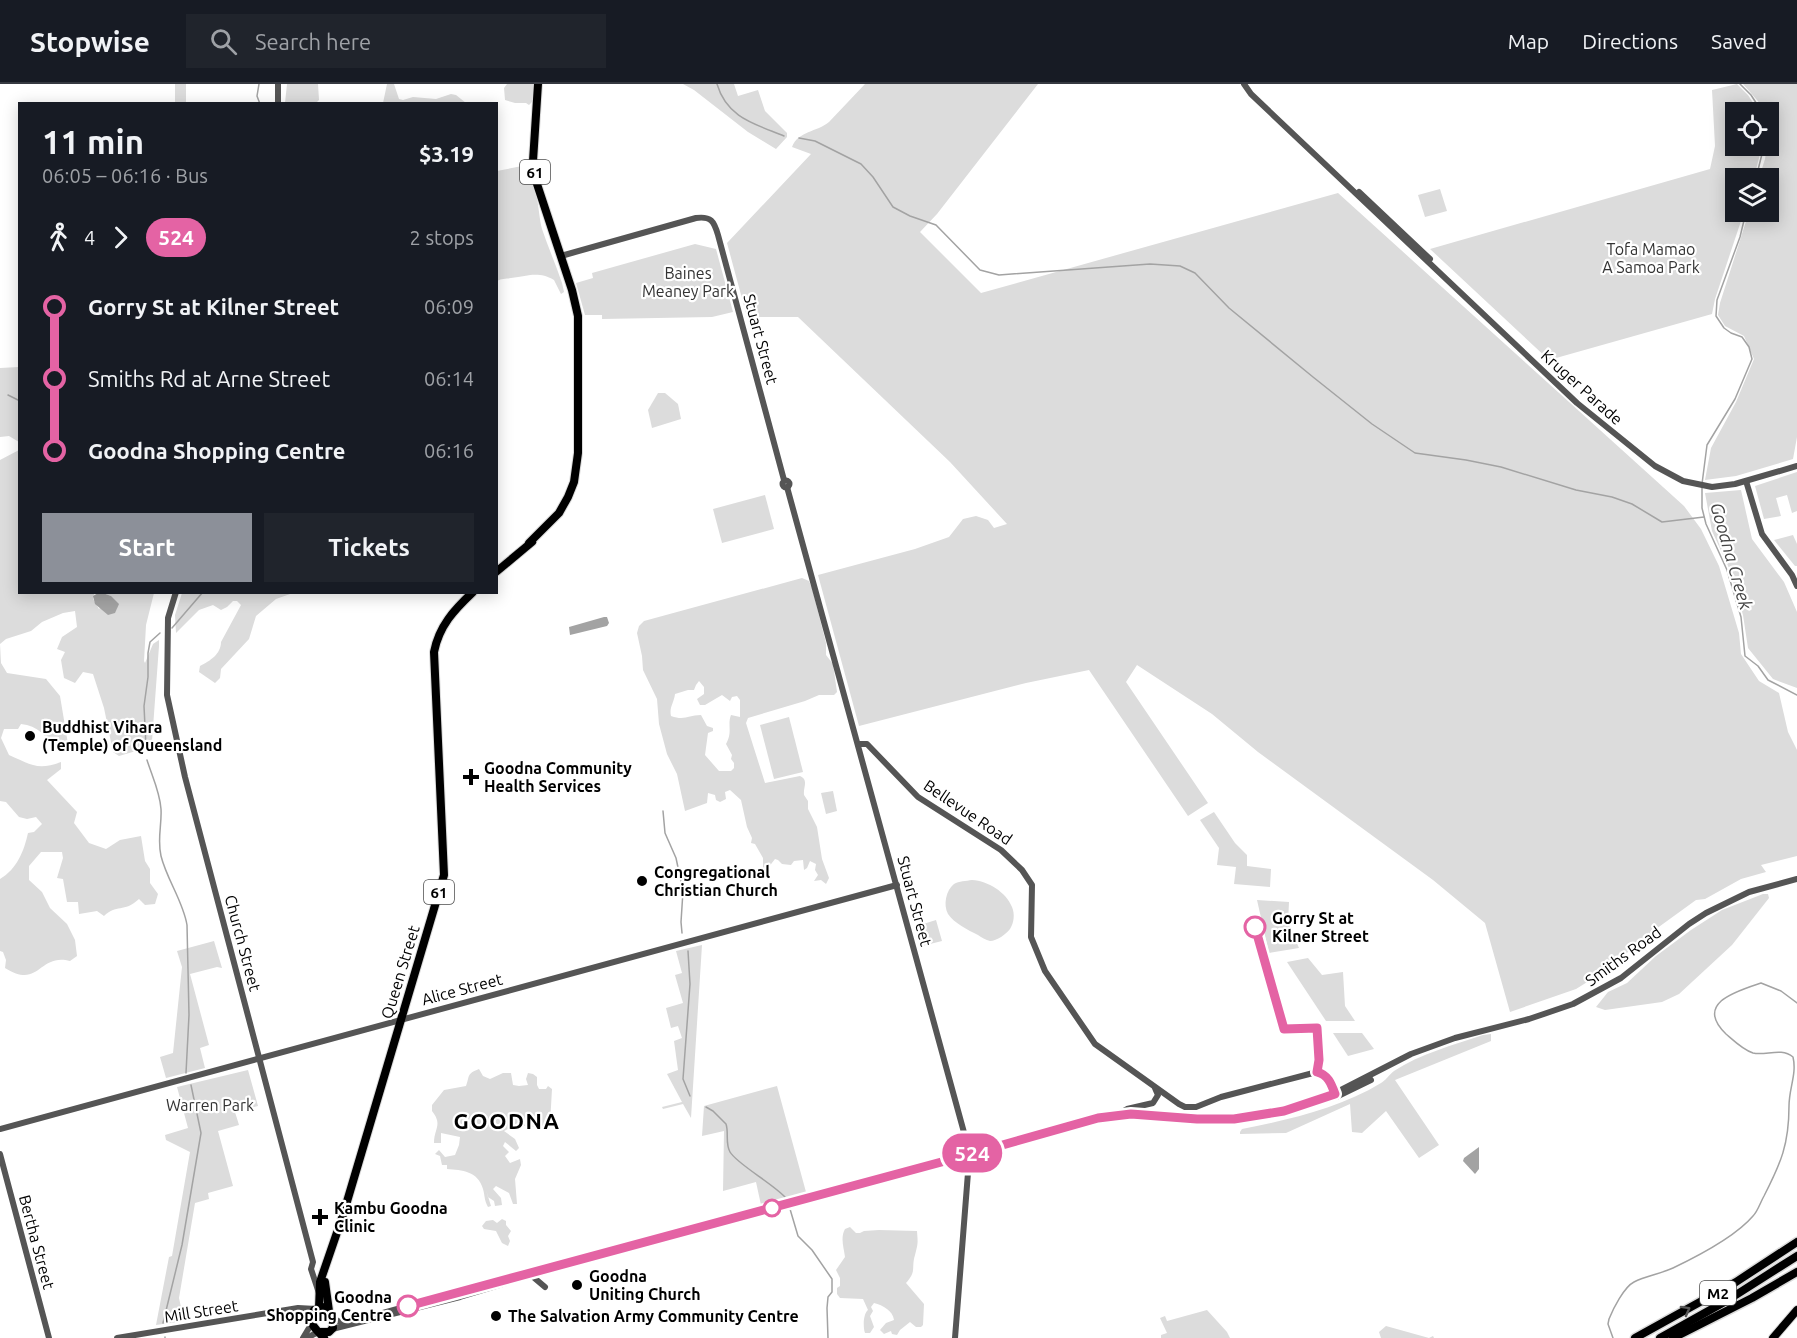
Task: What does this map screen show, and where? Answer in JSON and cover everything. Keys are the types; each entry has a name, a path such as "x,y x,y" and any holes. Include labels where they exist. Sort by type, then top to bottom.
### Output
{"highway":[{"name":"M2","path":"1635,1338 1736,1282 1797,1242"},
{"name":"M2","path":"1660,1338 1728,1300 1797,1256"},
{"path":"1673,1338 1752,1298 1797,1272"}],"main road":[{"name":"61","path":"498,570 559,513 573,482 578,453 578,316 535,178 533,161 538,84"},
{"name":"Queen Street","path":"331,1312 325,1281 330,1257 444,875 434,652 445,623 471,594"},
{"name":"Queen Street","path":"318,1308 320,1282 330,1257"},
{"path":"318,1308 324,1307 331,1312"},
{"name":"61","path":"312,1320 318,1308"},
{"path":"1773,1338 1797,1310"},
{"name":"61","path":"331,1312 332,1333"},
{"path":"1781,1330 1797,1318"},
{"path":"312,1320 320,1334 332,1333"}],"street":[{"path":"278,84 278,102"},
{"name":"Kruger Parade","path":"1244,84 1251,94 1577,403 1655,466 1668,474 1694,484 1725,486 1746,481"},
{"name":"Stuart Street","path":"561,256 696,218 711,219 718,235 969,1154 956,1338"},
{"path":"1797,466 1746,481 1760,530 1792,575 1797,586"},
{"name":"Church Street","path":"175,594 168,618 166,695 185,777 313,1262 311,1269 320,1297"},
{"name":"Bellevue Road","path":"858,744 867,744 918,796 1001,850 1022,870 1032,885 1031,937 1045,971 1095,1044 1155,1087"},
{"name":"Smiths Road","path":"331,1312 337,1321 347,1323 1090,1120 1115,1115 1216,1120 1243,1118 1297,1108 1336,1095 1423,1050 1455,1038 1529,1019 1573,1004 1621,978 1706,913 1749,892 1797,879"},
{"name":"Alice Street","path":"0,1129 897,885"},
{"path":"405,1005 409,1013 416,1016"},
{"path":"385,1024 396,1034"},
{"path":"1155,1087 1185,1107 1197,1107 1221,1097 1317,1072 1328,1078 1336,1095"},
{"path":"1115,1115 1153,1102 1158,1095 1155,1087"},
{"name":"Bertha Street","path":"0,1154 49,1338"},
{"name":"Smiths Road","path":"332,1333 547,1270"},
{"path":"531,1276 545,1287"},
{"name":"Mill Street","path":"117,1338 301,1308 318,1308"},
{"name":"Mill Street","path":"289,1311 304,1311 312,1320"},
{"path":"303,1338 312,1320"},
{"path":"307,1338 320,1334"}],"green space":[{"path":"175,84 186,84 186,102 175,102"},
{"path":"287,84 318,84 319,100 317,102 285,102"},
{"path":"387,84 394,84 399,99 413,97 436,99 451,94 465,102 383,102"},
{"path":"507,84 533,84 533,101 529,105 505,100 504,88"},
{"path":"683,84 734,84 738,96 758,90 765,111 787,133 787,137 776,149 748,132"},
{"path":"865,84 1038,84 937,214 920,232 981,293 1338,193 1684,506 1701,529 1719,566 1739,633 1741,654 1759,681 1779,693 1788,732 1797,750 1797,856 1761,865 1766,872 1741,879 1705,899 1696,900 1605,971 1576,989 1510,1012 1485,923 1433,880 1258,752 1212,714 1137,665 1126,682 1208,803 1188,816 1089,670 1026,683 859,726 818,575 915,549 949,537 963,519 976,516 988,520 994,528 1007,524 950,462 798,317 747,317 727,243 811,154 792,147 795,142 803,135 829,122"},
{"name":"Tofa Mamao A Samoa Park","path":"1737,84 1753,102 1725,102 1725,156 1760,156 1756,168 1725,168 1725,222 1741,222 1712,314 1549,360 1430,249 1710,169 1715,146 1712,90"},
{"path":"1743,84 1797,84 1797,437 1793,459 1736,476 1705,480 1711,448 1736,402 1754,359 1744,336 1725,326 1718,315 1720,303 1746,222 1779,222 1779,168 1762,168 1765,156 1779,156 1779,102 1759,102"},
{"path":"522,166 532,179 542,229 562,283 564,292 561,294 554,280 543,276 528,275 498,281 498,171"},
{"path":"1440,189 1447,211 1425,217 1418,195"},
{"name":"Baines Meaney Park","path":"695,244 716,249 733,312 712,317 602,319 602,315 585,315 576,283 593,278 592,273"},
{"path":"18,367 18,441 9,436 0,437 0,368"},
{"path":"658,393 665,393 678,404 681,419 652,428 648,410"},
{"path":"18,451 18,594 94,594 93,599 99,609 111,596 105,594 154,594 146,625 144,661 145,663 153,644 159,640 152,741 136,751 119,756 113,752 104,708 93,674 83,672 75,683 64,678 61,660 65,652 57,649 62,637 77,627 75,611 63,613 42,622 31,631 6,639 0,644 0,460"},
{"path":"1797,472 1797,511 1792,513 1787,495 1776,498 1781,516 1764,519 1755,486"},
{"path":"1741,490 1752,539 1784,582 1797,612 1797,688 1773,679 1748,648 1743,615 1729,568 1712,531 1705,493"},
{"path":"765,495 774,529 722,543 713,509"},
{"path":"1793,535 1797,544 1797,566 1774,540"},
{"path":"802,578 809,581 826,643 826,655 833,664 837,692 834,695 819,695 748,718 746,723 765,783 800,776 804,780 804,795 817,827 822,859 829,878 826,884 821,880 814,881 818,875 815,870 816,864 810,861 804,870 803,860 794,861 791,865 782,864 775,859 768,868 763,870 763,858 755,844 751,843 752,838 741,800 730,790 725,792 726,799 720,802 716,800 715,795 708,793 707,803 685,811 677,774 667,754 659,724 657,699 643,670 637,633 644,621","holes":["699,681 704,687 704,694 697,699 700,705 705,705 722,695 730,701 732,697 737,696 740,700 740,717 731,715 726,744 734,763 731,771 719,771 705,755 708,733 713,731 713,728 707,726 701,715 683,718 671,716 675,694 694,690"]},
{"path":"181,594 290,594 276,599 256,616 249,639 221,669 220,678 215,683 199,672 200,666 217,654 241,605 233,601 221,610 213,605 199,610 176,633 175,615"},
{"path":"0,644 1,663 7,673 46,679 60,696 68,744 62,750 55,750 41,732 21,724 18,729 4,729 1,738 9,755 28,764 40,766 61,762 61,769 47,780 77,812 74,823 89,843 106,849 120,840 141,836 145,861 150,869 150,883 158,894 155,904 145,905 139,899 129,906 112,910 104,916 97,911 79,914 78,902 67,902 63,879 57,878 63,858 62,852 41,852 29,866 29,880 42,892 50,908 67,924 75,940 77,956 70,961 51,962 25,975 5,968 6,960 3,952 0,951 0,879 19,859 28,833 34,832 42,824 36,817 27,819 19,817 6,802 0,801"},
{"path":"789,717 803,772 774,779 760,725"},
{"path":"833,791 837,811 826,814 821,793"},
{"path":"1214,812 1235,843 1247,855 1247,866 1271,869 1270,887 1234,884 1236,867 1217,865 1219,848 1200,820"},
{"path":"972,880 996,888 1012,907 1014,915 1011,927 996,940 988,941 966,929 946,910 946,898 951,887 958,882"},
{"path":"1768,894 1769,898 1732,945 1679,994 1662,1002 1605,1010 1596,1007 1608,992 1627,983 1656,956 1691,930 1722,910"},
{"path":"1257,900 1289,902 1288,923 1299,948 1269,953"},
{"path":"936,920 942,941 922,946 917,926"},
{"path":"214,941 222,968 217,967 190,974 209,1045 200,1048 205,1068 166,1078 160,1057 173,1053 182,967 177,951"},
{"path":"702,945 691,1118 683,1104 663,1109 662,1107 682,1102 667,1074 678,1070 674,1041 682,1038 678,1026 671,1028 666,1008 683,1003 675,975 682,973 676,951"},
{"path":"1308,958 1322,975 1343,972 1345,1006 1355,1021 1326,1021 1287,962"},
{"path":"1333,1033 1362,1033 1374,1049 1348,1056"},
{"path":"1491,1034 1491,1041 1395,1080 1439,1145 1419,1158 1386,1111 1362,1133 1352,1132 1350,1104 1286,1133 1240,1134 1242,1129 1331,1106 1365,1092 1384,1081 1394,1071 1426,1055"},
{"path":"479,1069 483,1076 490,1079 503,1073 511,1073 513,1085 519,1086 528,1085 526,1079 528,1073 533,1074 537,1077 539,1089 546,1089 548,1086 552,1089 548,1126 528,1127 518,1124 504,1131 515,1139 519,1148 516,1151 505,1142 503,1146 509,1152 505,1156 510,1163 520,1159 521,1165 515,1179 517,1204 513,1204 509,1193 496,1186 493,1189 501,1198 502,1205 495,1206 494,1201 488,1197 491,1206 488,1207 481,1183 477,1178 464,1171 447,1169 447,1165 442,1165 440,1156 435,1154 439,1150 445,1157 455,1155 460,1137 441,1133 441,1143 434,1143 437,1120 432,1111 432,1105 444,1090 466,1086 470,1074"},
{"name":"Warren Park","path":"248,1070 258,1106 235,1112 239,1125 218,1131 233,1186 208,1193 209,1199 195,1203 179,1298 184,1321 156,1325 169,1257 172,1256 190,1152 166,1140 165,1135 188,1128 177,1087"},
{"path":"777,1086 806,1192 761,1205 756,1182 723,1191 724,1131 702,1136 704,1106"},
{"path":"502,1219 506,1221 511,1231 508,1236 510,1241 508,1246 502,1243 496,1231 484,1229 482,1226 486,1221 493,1220 497,1223"},
{"path":"850,1227 856,1233 879,1230 917,1231 918,1243 913,1272 906,1283 924,1304 921,1327 916,1327 910,1322 897,1335 892,1334 891,1331 884,1334 880,1330 886,1323 894,1320 887,1309 874,1303 870,1316 874,1327 870,1333 865,1333 864,1321 868,1310 863,1299 840,1298 837,1294 840,1278 836,1270 845,1257 843,1236 845,1229"},
{"path":"1207,1310 1230,1338 1161,1338 1161,1335 1167,1333 1160,1318 1165,1316 1167,1321"},
{"path":"1386,1326 1429,1338 1381,1338 1379,1332"}],"shaded area":[{"path":"106,594 111,596 119,604 115,613 108,615 95,604 93,596"},
{"path":"607,617 609,623 607,626 570,635 569,627"},
{"path":"1479,1147 1479,1169 1475,1174 1463,1161"}],"waterway":[{"path":"259,84 257,96 259,102"},
{"path":"717,84 722,96 735,112 753,123 784,136"},
{"name":"Goodna Creek","path":"1740,84 1756,102"},
{"path":"799,138 815,141 861,164 873,177 893,207 936,225 980,270 999,275 1150,264 1180,266 1195,273 1229,308 1313,377 1372,424 1415,453 1501,467 1576,490 1612,497 1632,504 1662,522 1704,517"},
{"name":"Goodna Creek","path":"1758,168 1762,156"},
{"name":"Goodna Creek","path":"1702,484 1707,445 1735,399 1752,359 1749,347 1742,337 1724,328 1716,316 1717,300 1744,222"},
{"path":"8,395 18,400"},
{"name":"Goodna Creek","path":"1702,488 1702,508 1706,524 1727,570 1741,617 1745,656 1758,666 1768,680 1797,695"},
{"path":"172,628 201,594"},
{"path":"146,747 144,706 148,677 148,653 150,642 160,633"},
{"path":"147,760 160,803 161,856 187,925 189,1015 186,1073"},
{"path":"663,811 665,833 676,858 683,891 682,933"},
{"path":"688,951 690,984 683,1079 690,1096"},
{"name":"Goodna Creek","path":"1613,1338 1608,1324 1609,1319 1626,1288 1634,1282 1673,1268 1704,1252 1746,1224 1758,1209 1783,1153 1793,1075 1793,1057 1778,1052 1758,1054 1749,1052 1726,1034 1717,1023 1715,1014 1717,1006 1731,994 1761,983 1781,991 1797,1003"},
{"path":"163,1323 182,1245 201,1133 191,1085"},
{"path":"706,1107 726,1124 727,1142 734,1157 785,1197"},
{"path":"790,1209 798,1236 812,1250 832,1279 832,1292 828,1297 827,1308 828,1338"}],"bus line":[{"name":"524","path":"408,1306 543,1269 547,1270 1098,1118 1131,1114 1216,1120 1234,1119 1297,1108 1335,1094 1328,1078 1317,1072 1319,1060 1317,1028 1284,1029 1255,927"}],"place":[{"name":"Buddhist Vihara (Temple) of Queensland","path":"30,736"},
{"name":"Goodna Community Health Services","path":"471,777"},
{"name":"Congregational Christian Church","path":"642,881"},
{"name":"Gorry St at Kilner Street","path":"1255,927"},
{"name":"Kambu Goodna Clinic","path":"320,1217"},
{"name":"Goodna Uniting Church","path":"577,1285"},
{"name":"Goodna Shopping Centre","path":"408,1306"},
{"name":"The Salvation Army Community Centre","path":"496,1316"}],"district":[{"name":"GOODNA","path":"507,1120"}]}
